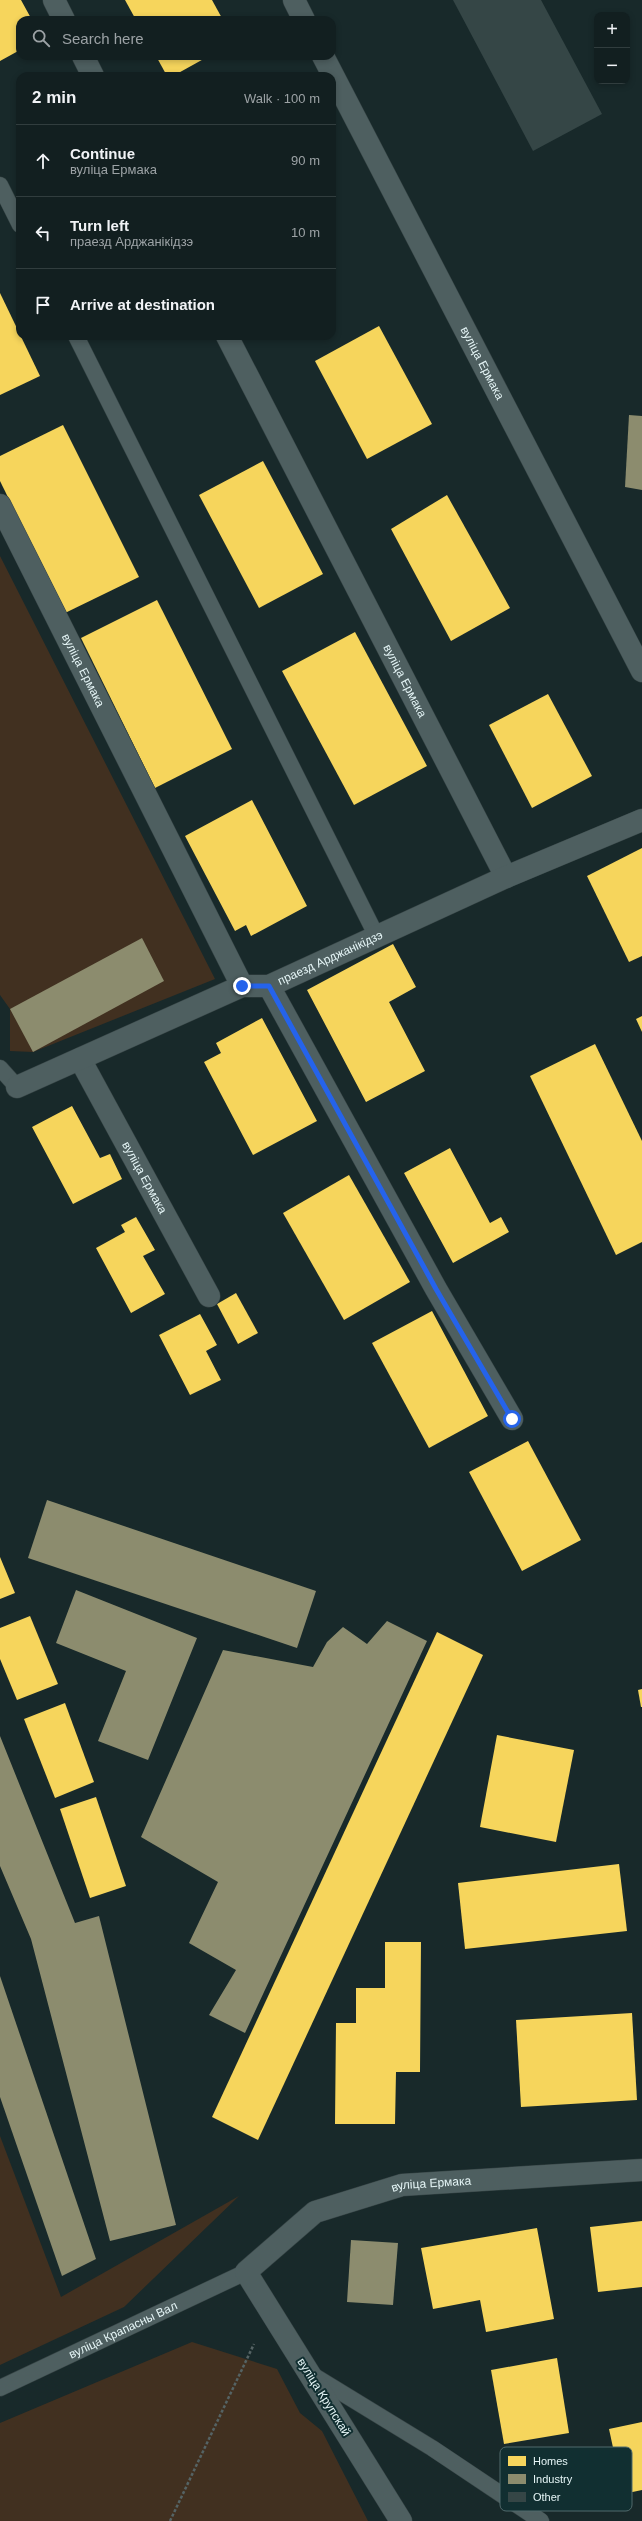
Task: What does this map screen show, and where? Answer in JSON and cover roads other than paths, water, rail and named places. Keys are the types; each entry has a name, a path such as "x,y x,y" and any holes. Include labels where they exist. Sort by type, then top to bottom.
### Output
{"street":[{"path":"54,0 62,16"},
{"path":"294,0 302,16"},
{"path":"84,60 91,72"},
{"name":"вуліца Ермака","path":"325,60 331,72"},
{"name":"вуліца Ермака","path":"336,81 642,671"},
{"name":"вуліца Ермака","path":"229,340 506,877"},
{"name":"вуліца Ермака","path":"0,505 242,986"},
{"name":"праезд Арджанікідзэ","path":"17,1087 242,986 269,986 376,935 506,877 642,820"},
{"path":"269,986 436,1289 512,1419"},
{"name":"вуліца Ермака","path":"80,1059 209,1296"},
{"name":"вуліца Ермака","path":"246,2272 315,2212 402,2185 642,2170"},
{"name":"вуліца Крупскай","path":"246,2272 401,2521"}],"lane":[{"path":"0,185 16,217"},
{"path":"78,340 376,935"},
{"path":"0,1068 17,1087"},
{"name":"вуліца Крапасны Вал","path":"0,2388 246,2272"},
{"path":"308,2372 432,2448 500,2494"},
{"path":"526,2511 541,2521"}]}
